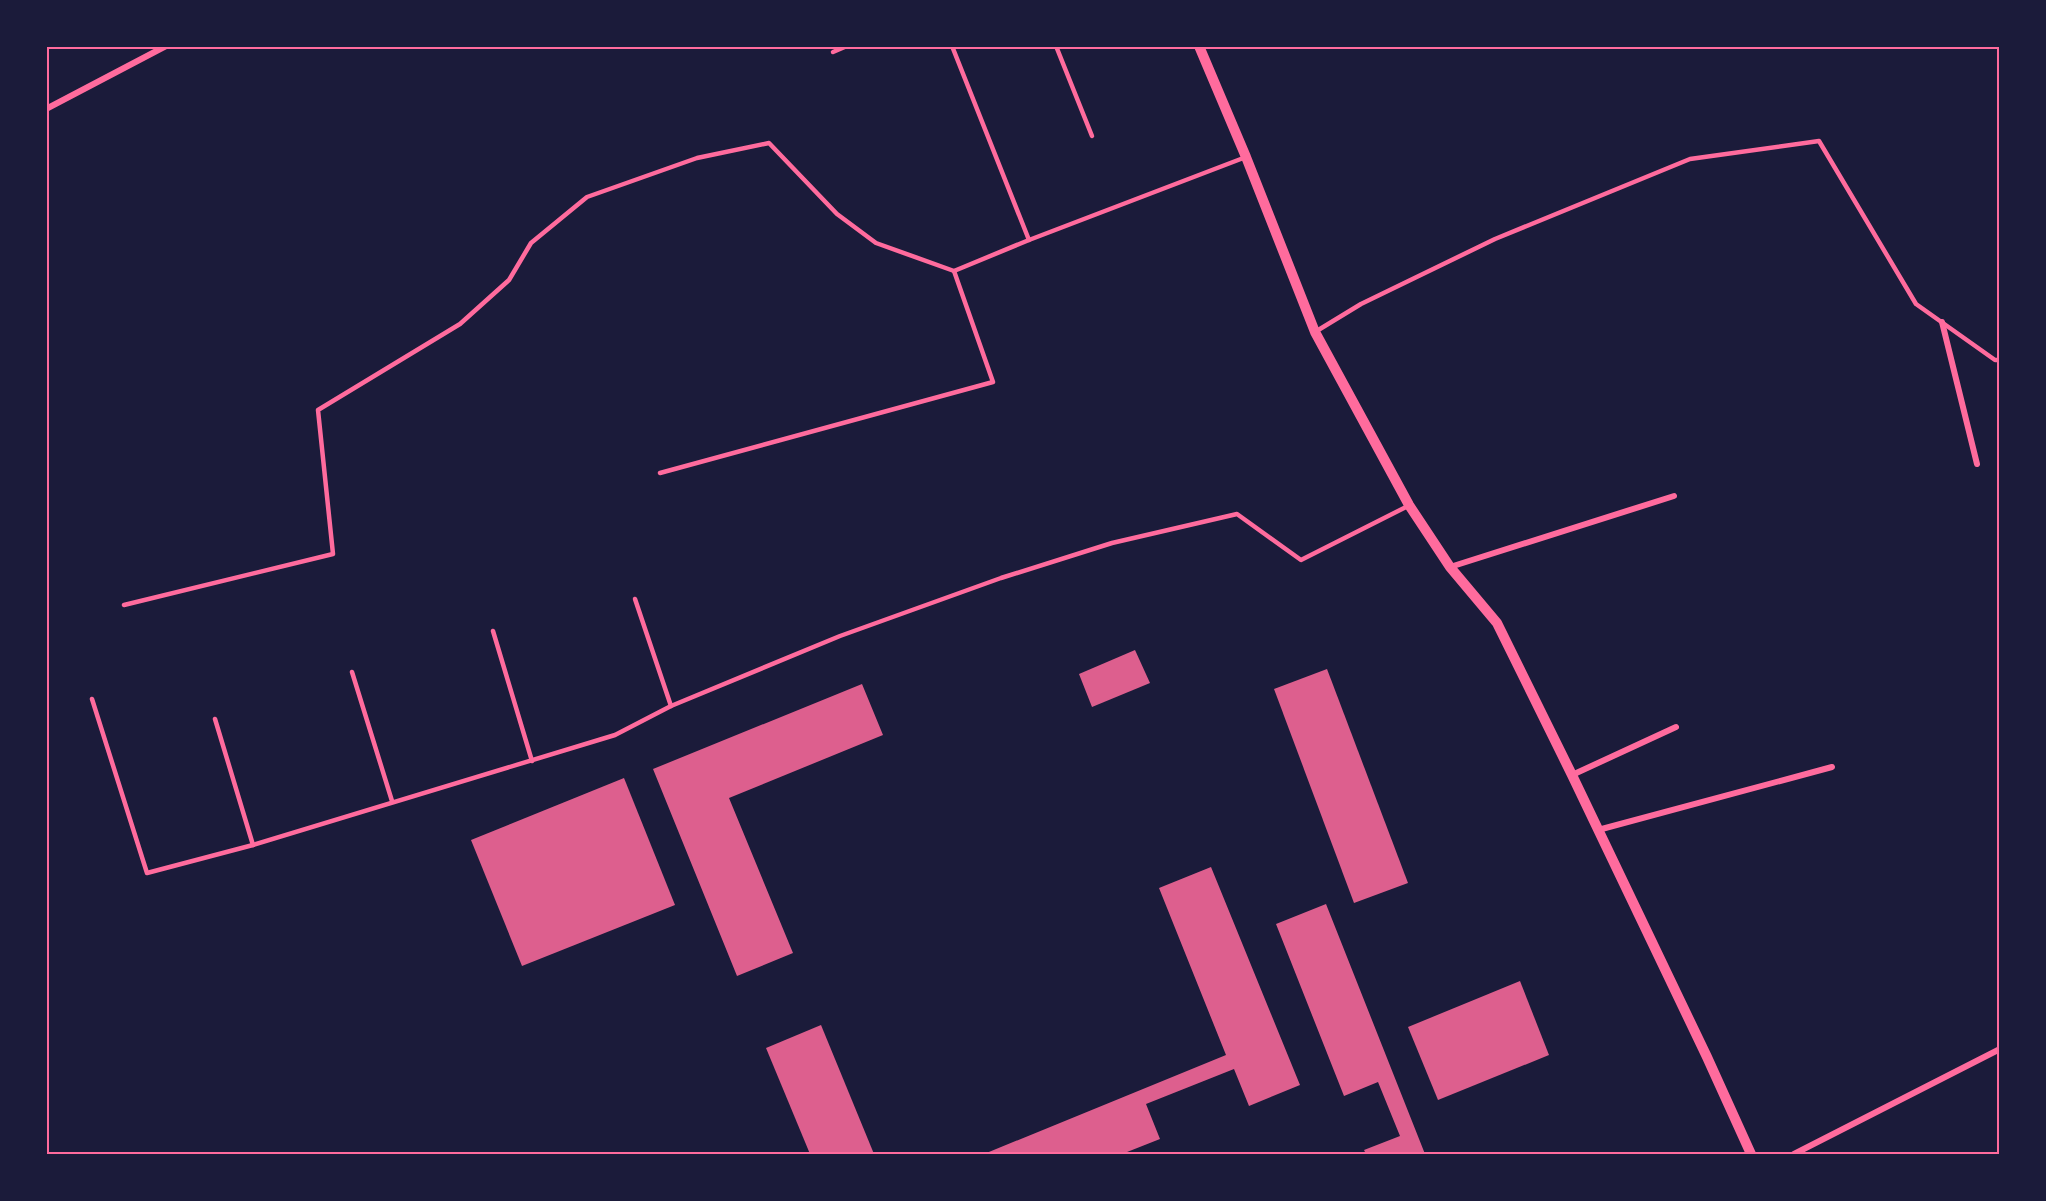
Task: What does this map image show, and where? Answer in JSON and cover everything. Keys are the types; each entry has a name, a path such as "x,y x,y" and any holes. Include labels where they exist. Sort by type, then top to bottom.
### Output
{"street":[{"path":"46,109 166,46"},
{"path":"1199,46 1246,157 1315,332 1409,506 1450,567 1497,623 1707,1057 1751,1155"},
{"path":"1942,322 1977,464"},
{"path":"1450,567 1674,496"},
{"path":"1572,775 1676,727"},
{"path":"1598,830 1832,767"},
{"path":"1794,1155 2000,1049"}],"lane":[{"path":"833,52 847,46"},
{"path":"952,46 1029,240"},
{"path":"1056,46 1092,136"},
{"path":"1315,332 1361,304 1495,239 1690,159 1819,141 1916,304 1995,360 2000,360"},
{"path":"124,605 333,554 318,410 460,324 509,280 531,243 586,197 697,158 769,143 837,214 876,243 954,271 1246,157"},
{"path":"660,473 993,382 954,271"},
{"path":"92,699 147,873 253,845 615,735 671,706 840,636 1001,578 1112,543 1237,514 1301,560 1409,506"},
{"path":"635,599 671,706"},
{"path":"493,631 532,761"},
{"path":"352,672 392,801"},
{"path":"215,719 253,845"}],"building":[{"path":"1135,650 1150,683 1092,707 1079,674"},
{"path":"1327,669 1408,883 1354,903 1274,689"},
{"path":"862,684 883,735 729,798 793,953 737,976 653,769"},
{"path":"624,778 675,905 522,966 471,840"},
{"path":"1211,867 1300,1085 1249,1106 1234,1069 1146,1104 1160,1139 1122,1154 984,1154 1226,1055 1159,888"},
{"path":"1326,904 1425,1154 1366,1154 1364,1150 1400,1136 1378,1082 1344,1096 1276,924"},
{"path":"1520,981 1549,1055 1438,1100 1408,1027"},
{"path":"821,1025 874,1154 810,1154 766,1048"}]}
